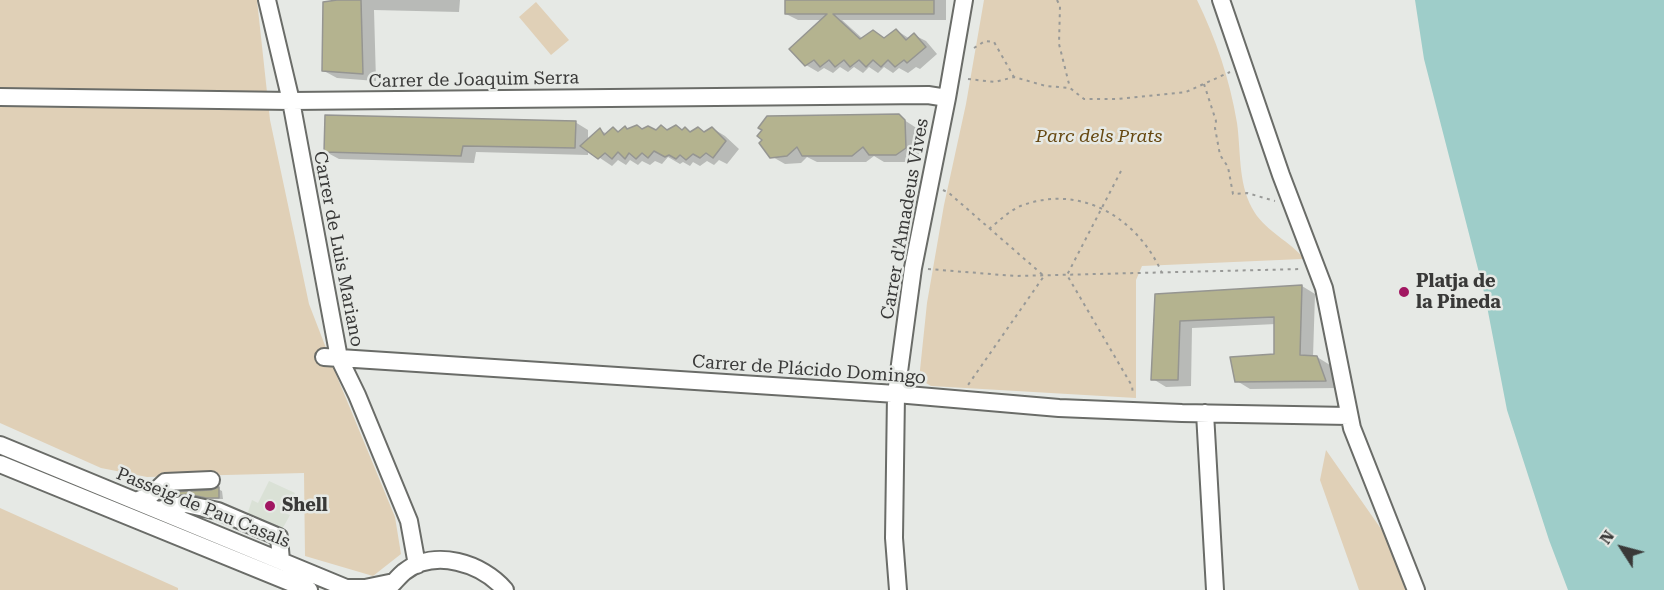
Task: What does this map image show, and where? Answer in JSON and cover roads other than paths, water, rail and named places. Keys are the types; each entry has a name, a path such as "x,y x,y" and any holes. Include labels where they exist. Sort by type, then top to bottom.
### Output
{"street":[{"name":"Carrer de Luis Mariano","path":"267,0 291,101 332,357 357,395 409,521 417,565"},
{"name":"Carrer d'Amadeus Vives","path":"898,590 894,538 896,394 913,268 964,0"},
{"path":"1221,0 1292,205 1324,288 1352,428 1416,590"},
{"name":"Carrer de Joaquim Serra","path":"0,97 291,101 928,95 947,98"},
{"name":"Carrer de Plácido Domingo","path":"332,357 896,394 1059,408 1349,416"},
{"path":"1205,413 1215,590"},
{"name":"Passeig de Pau Casals","path":"0,445 346,588 390,586"},
{"name":"Passeig de Pau Casals","path":"0,464 309,590"},
{"path":"136,501 151,495 165,482 211,480"},
{"path":"390,586 404,572 417,565 445,560 469,565 491,576 505,590"}],"water":[{"path":"1415,0 1664,0 1664,590 1568,590 1549,540 1507,410 1485,296 1424,59"}],"place":[{"name":"Platja de la Pineda","path":"1404,292"},
{"name":"Shell","path":"270,506"}],"park label":[{"name":"Parc dels Prats","path":"1099,137"}]}
